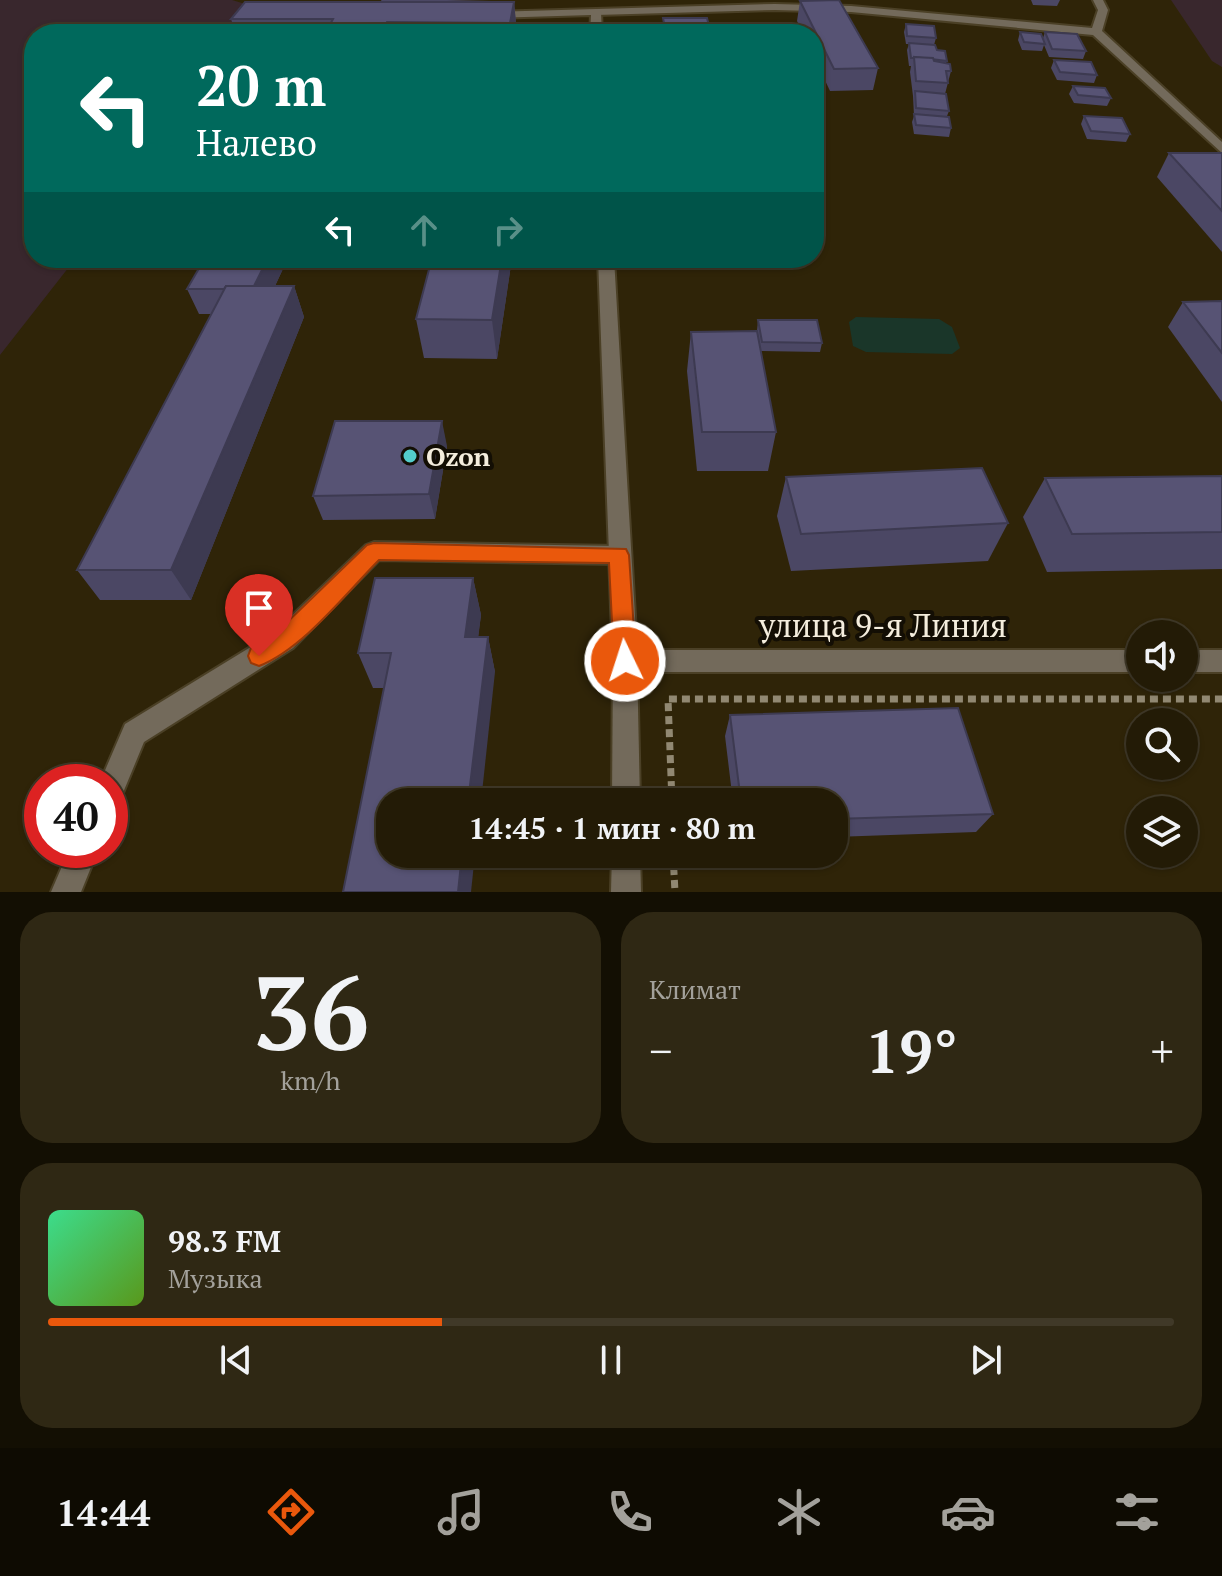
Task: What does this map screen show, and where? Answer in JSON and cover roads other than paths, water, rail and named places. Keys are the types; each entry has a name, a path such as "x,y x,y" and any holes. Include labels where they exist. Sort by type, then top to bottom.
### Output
{"street":[{"path":"1096,32 1103,10 1098,0"},
{"path":"474,15 851,5 1096,32 1222,149"},
{"path":"596,12 596,24"},
{"path":"606,268 625,661 626,788"},
{"path":"121,764 134,733 284,640 374,551 618,555"},
{"name":"улица 9-я Линия","path":"625,661 1126,661"},
{"path":"1198,661 1222,661"},
{"path":"66,892 76,868"},
{"path":"626,868 626,892"}],"place":[{"name":"Ozon","path":"410,456"}]}
